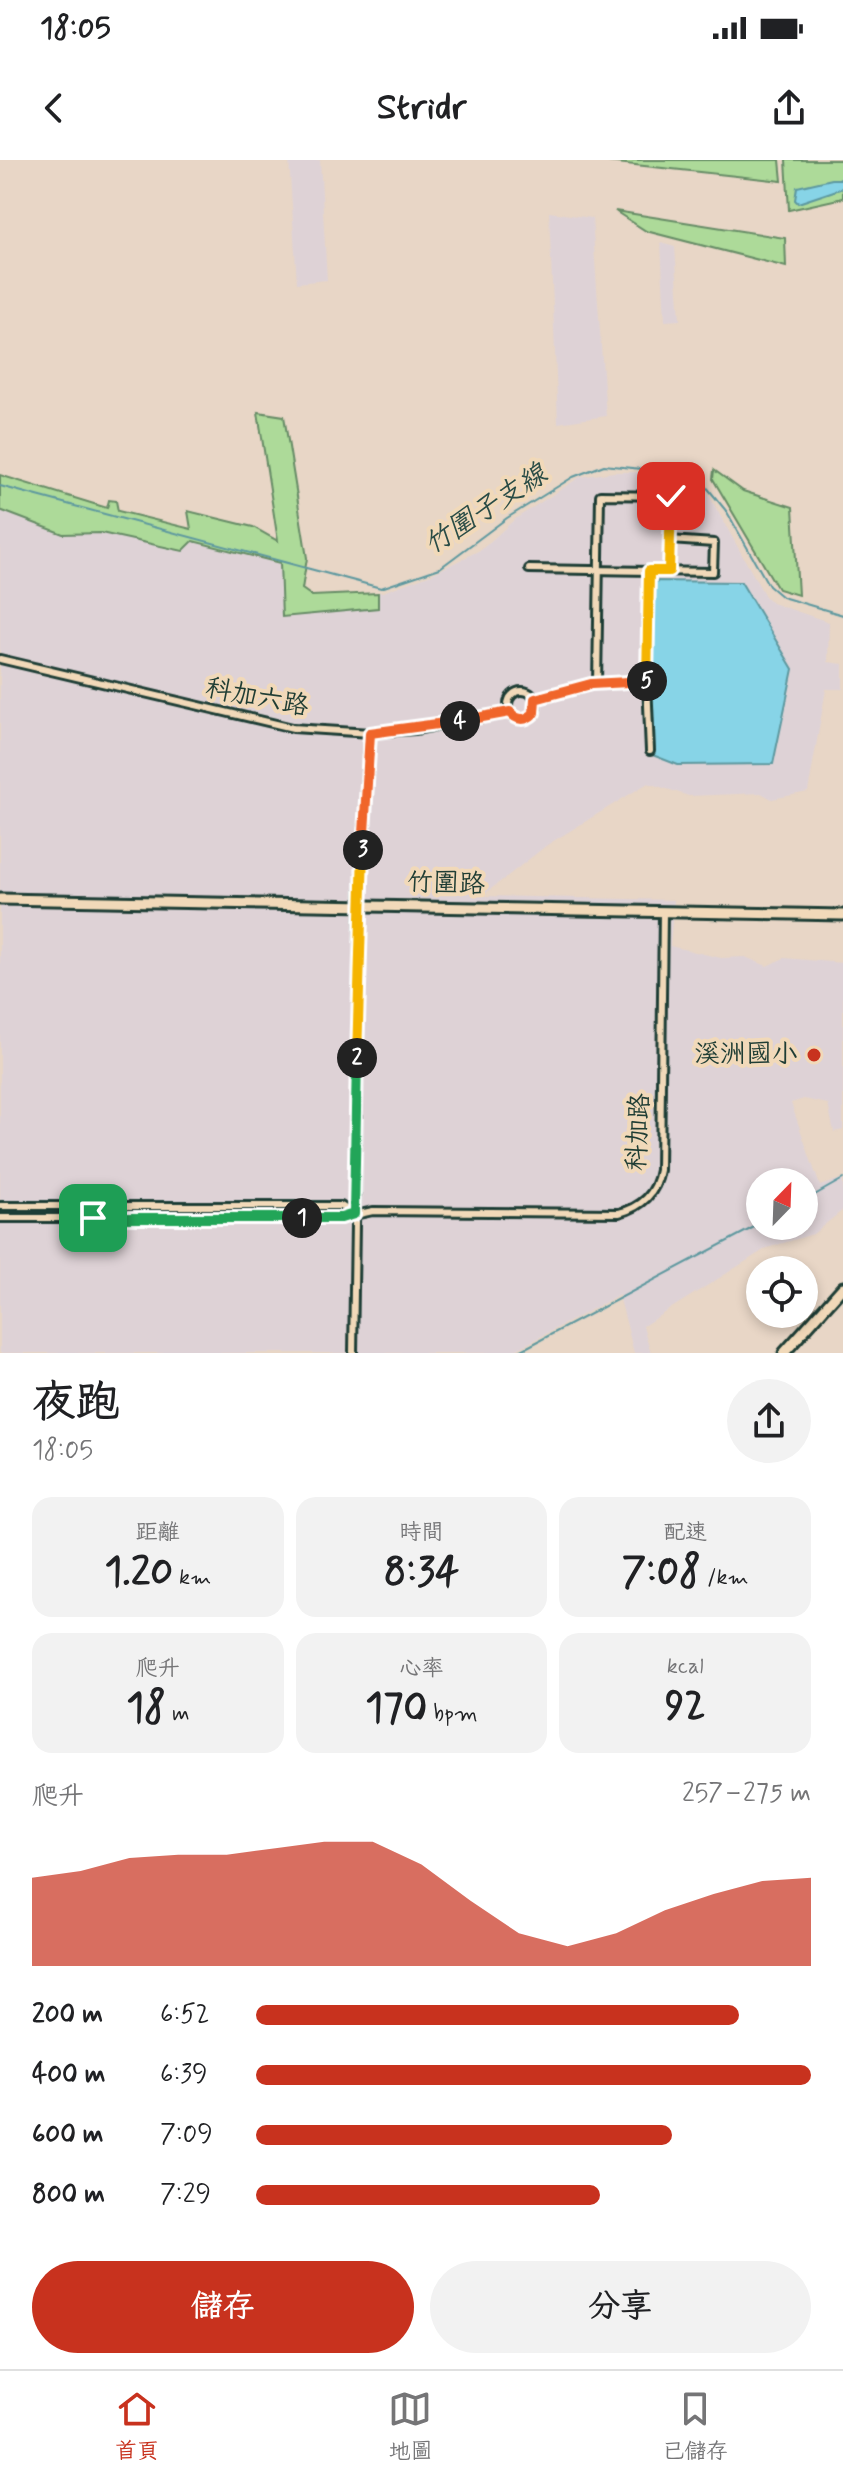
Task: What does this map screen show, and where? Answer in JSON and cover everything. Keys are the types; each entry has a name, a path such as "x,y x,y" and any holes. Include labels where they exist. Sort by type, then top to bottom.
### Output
{"street":[{"path":"597,684 600,495 671,496 669,571"},
{"path":"529,569 713,572 714,543 670,540"},
{"path":"649,571 647,682 650,751"},
{"name":"科加六路","path":"0,659 251,721 293,728 370,733 415,730 510,712"},
{"path":"535,699 534,713 526,719 517,718 510,712 510,699 516,693 524,692 535,699 597,684 647,682"},
{"path":"353,1353 360,903 370,733"},
{"name":"竹圍路","path":"0,899 360,903 843,915"},
{"name":"科加路","path":"0,1218 341,1218 373,1211 619,1213 639,1206 657,1184 661,1162 663,911"},
{"name":"科加路","path":"0,1206 341,1206 354,1214"},
{"path":"784,1353 843,1287"}],"shaded area":[{"path":"289,160 320,160 327,280 297,283"},
{"path":"549,212 592,218 606,416 558,423"},
{"path":"661,243 675,247 680,320 665,321"},
{"path":"614,472 656,472 701,481 765,596 772,603 829,622 828,662 843,664 843,689 826,689 808,792 772,799 761,793 689,796 648,783 547,845 482,896 674,900 670,946 721,958 745,957 767,966 784,958 843,963 843,1130 834,1132 828,1104 804,1099 791,1103 814,1168 746,1168 746,1240 793,1240 767,1248 754,1256 746,1256 746,1261 643,1326 651,1353 634,1353 619,1295 510,1353 0,1353 0,475 83,503 191,529 188,511 253,527 307,558 302,589 312,596 383,592 434,573 482,549 515,519 580,477"},
{"path":"843,1178 843,1210 818,1230 818,1180 820,1186"}],"green space":[{"path":"589,160 780,160 782,181"},
{"path":"786,160 843,160 843,198 789,210"},
{"path":"615,211 785,238 786,267 646,231"},
{"path":"258,412 284,416 307,558 302,589 312,596 378,593 378,608 282,617 280,563 193,541 183,551 101,533 63,534 0,510 0,475 107,508 109,500 116,501 118,511 191,529 188,511 253,527 278,541"},
{"path":"714,470 743,491 793,507 798,595 778,589 713,479"}],"water":[{"path":"843,179 843,188 798,203 795,200 797,187"},
{"path":"650,581 741,582 793,669 773,764 678,765 650,754"}],"waterway":[{"name":"竹圍子支線","path":"0,486 381,588 440,568 507,518 573,477 604,465 697,475 727,512 769,586 782,597 843,615"},
{"path":"818,1193 843,1179"},
{"path":"516,1353 746,1231"}],"place":[{"name":"溪洲國小","path":"814,1055"}],"route":[{"path":"93,1218 341,1218 354,1214 360,903 370,733 415,730 510,712 517,718 526,719 534,713 535,699 591,684 647,682 649,571 669,571 671,496"}]}
